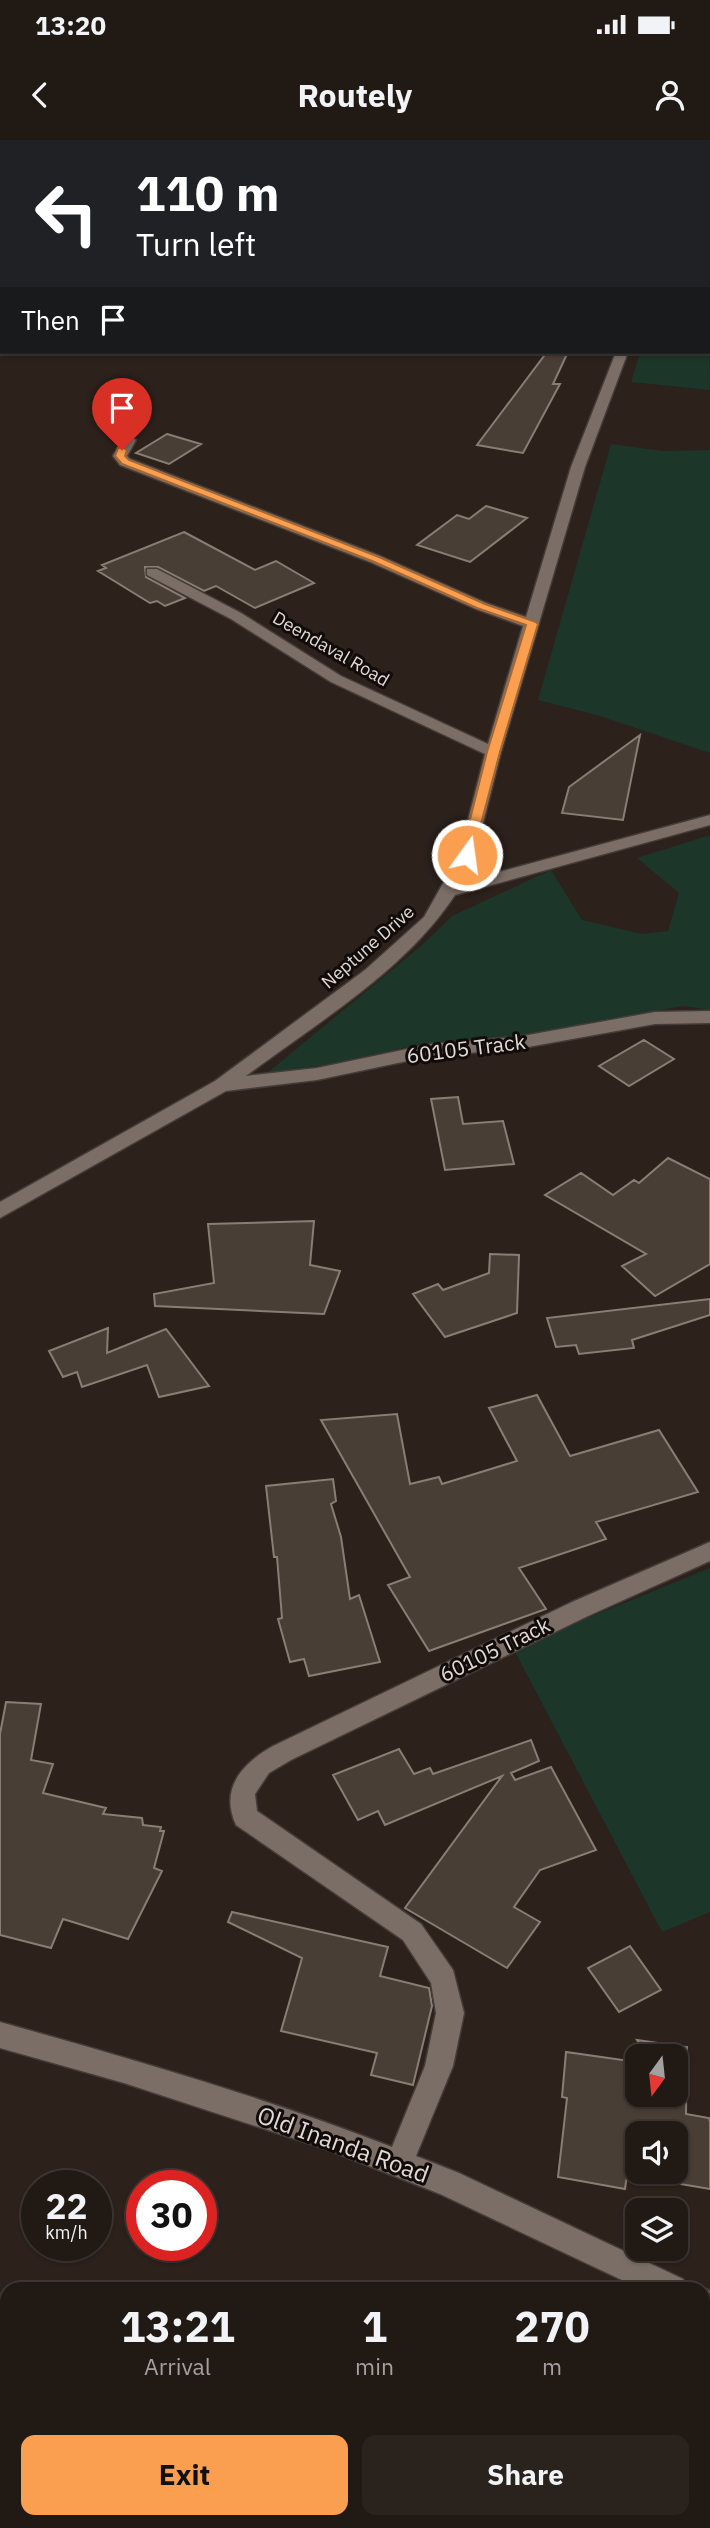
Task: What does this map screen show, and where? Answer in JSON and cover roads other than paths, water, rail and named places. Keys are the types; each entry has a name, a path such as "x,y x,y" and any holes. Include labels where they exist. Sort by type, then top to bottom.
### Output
{"street":[{"name":"Neptune Drive","path":"0,1211 222,1085 371,974 430,920 449,891 467,855 494,752 578,467 621,354"},
{"path":"129,440 120,456 125,462 363,554 481,606 532,624"},
{"name":"Deendaval Road","path":"152,572 236,616 336,679 494,752"},
{"path":"449,891 710,820"},
{"name":"60105 Track","path":"222,1085 317,1074 431,1051 517,1043 655,1018 710,1017"},
{"name":"60105 Track","path":"399,2162 439,2066 450,2013 444,1979 412,1932 245,1817 242,1792 260,1766 282,1753 580,1609 710,1551"},
{"name":"Old Inanda Road","path":"0,2035 124,2070 326,2135 399,2162 658,2282"}]}
